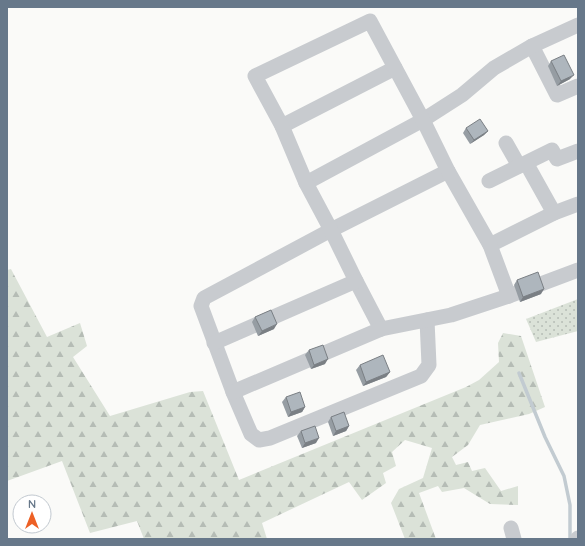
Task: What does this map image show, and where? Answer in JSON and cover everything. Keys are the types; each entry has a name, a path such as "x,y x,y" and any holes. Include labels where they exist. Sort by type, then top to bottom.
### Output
{"street":[{"path":"381,329 332,230 306,183 282,126 255,76 370,21 396,68 448,171 490,245 509,296"},
{"path":"306,183 423,120 462,95 494,68 532,46 578,25"},
{"path":"532,46 557,95 578,86"},
{"path":"282,126 396,68"},
{"path":"506,143 554,213"},
{"path":"489,181 524,168 552,150 556,159 578,151"},
{"path":"427,320 429,365 421,376 270,438 259,440 251,434 233,392 201,306 204,298 332,230 448,171"},
{"path":"490,245 554,213 578,204"},
{"path":"233,392 381,329 451,315 509,296 578,270"},
{"path":"214,343 356,281"}],"green space":[{"path":"11,269 47,337 80,323 87,346 73,357 110,416 190,392 203,391 239,480 466,387 479,380 499,362 498,343 503,333 521,336 545,407 529,414 480,425 468,445 452,457 456,465 468,462 472,471 485,468 501,491 518,486 518,505 490,504 464,488 442,492 438,486 419,493 436,539 405,539 391,503 399,489 423,478 432,448 405,440 392,452 396,466 383,473 386,483 362,500 349,482 262,523 267,539 144,539 137,521 90,533 62,461 7,481 7,270"},
{"path":"578,299 578,331 536,342 526,319"}],"building":[{"path":"564,55 574,75 561,81 551,61"},
{"path":"480,119 488,131 474,140 466,128"},
{"path":"538,272 544,289 523,297 517,280"},
{"path":"271,310 277,324 262,331 255,317"},
{"path":"323,345 328,359 314,365 309,350"},
{"path":"383,355 390,372 366,382 360,365"},
{"path":"300,392 305,407 291,412 286,397"},
{"path":"344,412 349,426 336,431 331,417"},
{"path":"315,426 319,438 305,443 301,431"}],"waterway":[{"path":"519,373 545,437 564,476 570,505 570,539"}]}
